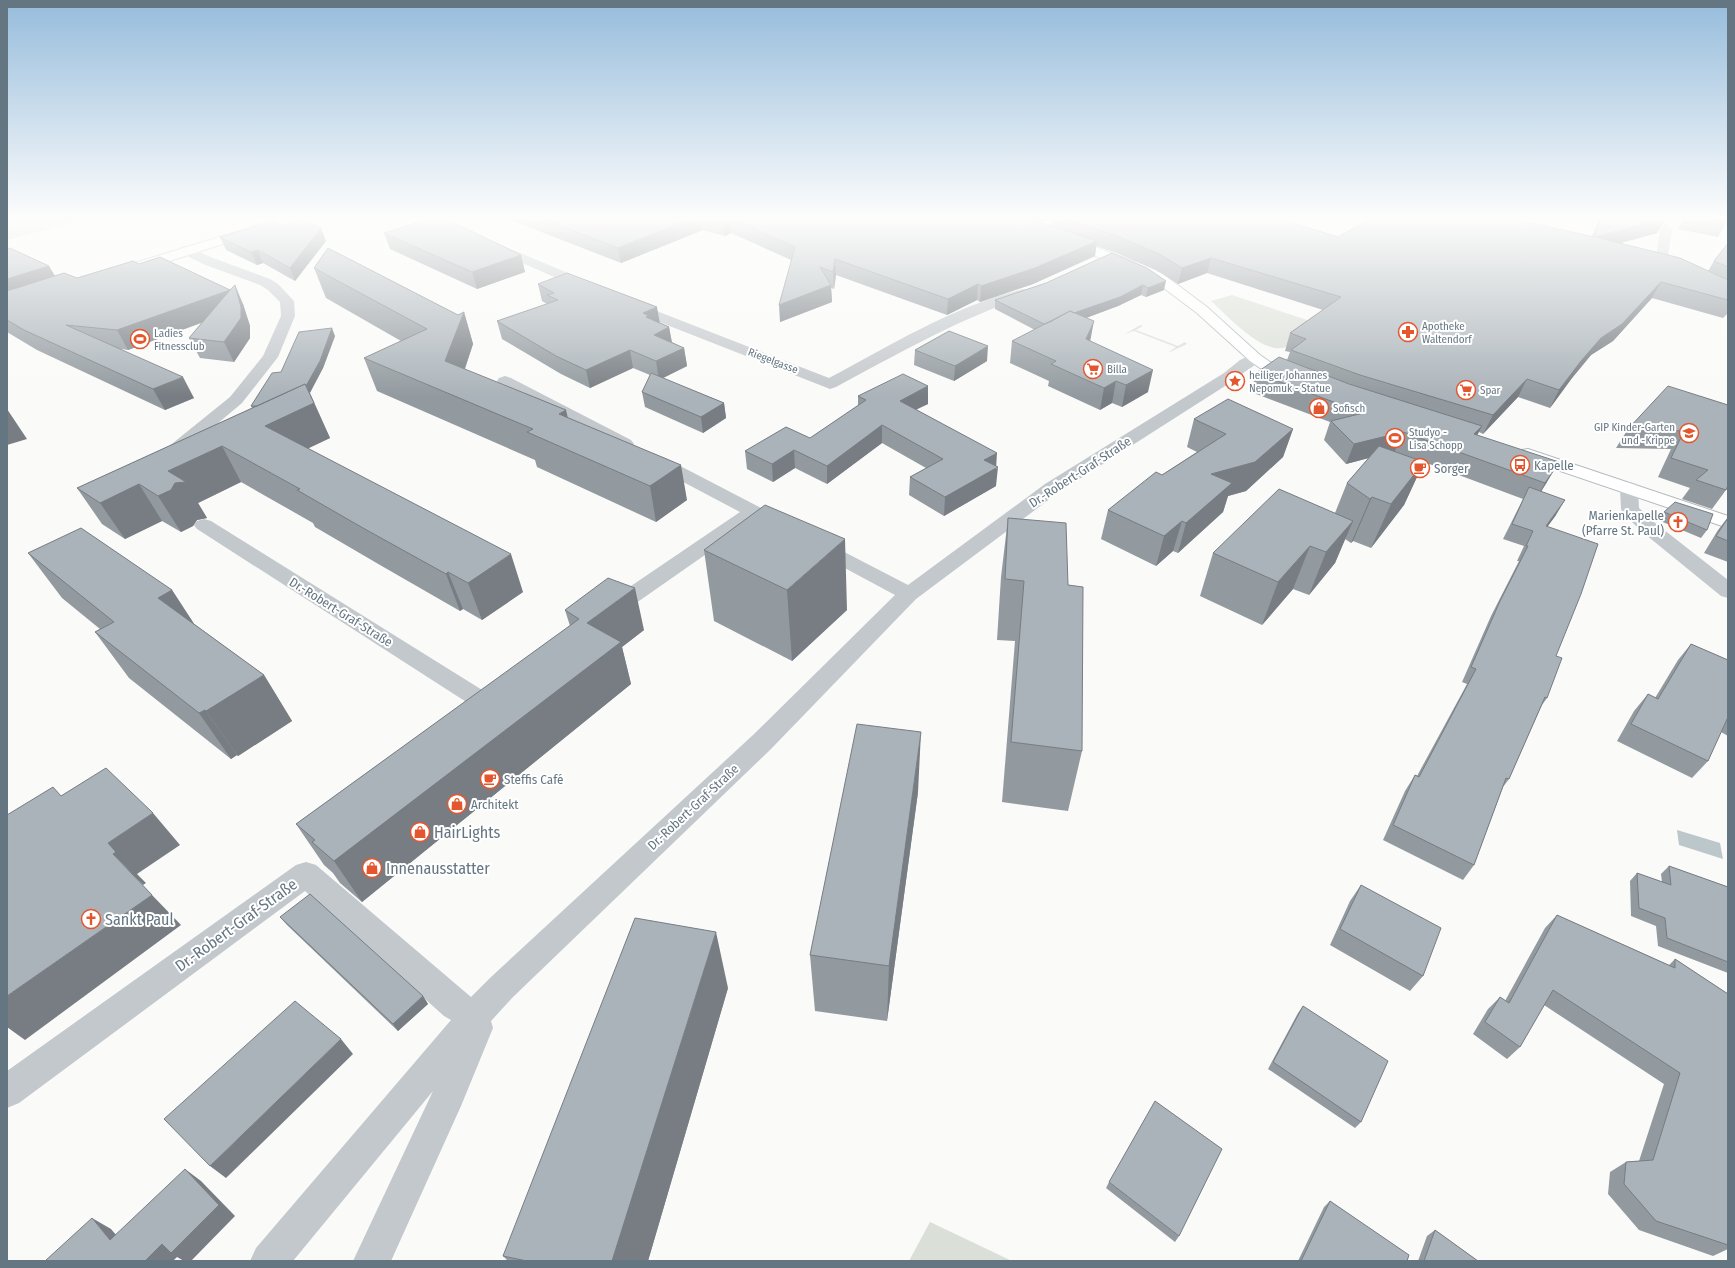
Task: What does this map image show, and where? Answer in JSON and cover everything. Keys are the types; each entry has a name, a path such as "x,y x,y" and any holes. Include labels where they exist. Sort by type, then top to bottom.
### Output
{"main road":[{"path":"1157,278 1174,288 1202,310 1255,358 1271,367 1311,384"},
{"path":"1514,450 1728,522"}],"street":[{"path":"164,460 236,400 270,357 288,316 287,301 270,285 252,278"},
{"path":"568,278 604,294"},
{"path":"1694,278 1728,295"},
{"name":"Riegelgasse","path":"619,300 830,384 968,313 1000,300 1034,290"},
{"name":"Dr.-Robert-Graf-Straße","path":"269,1261 474,1017 535,955 762,742 909,594 1052,488 1230,376 1241,367 1244,362 1255,358"},
{"path":"505,381 909,594"},
{"path":"1629,488 1630,508 1647,526 1728,591"},
{"path":"594,621 755,512"},
{"name":"Dr.-Robert-Graf-Straße","path":"204,525 479,699"},
{"path":"460,713 498,686"},
{"name":"Dr.-Robert-Graf-Straße","path":"7,1091 306,874 455,1006 474,1017"},
{"path":"372,1261 449,1094 477,1028 474,1017"}],"shaded area":[{"path":"1232,295 1313,322 1286,347 1277,348 1267,346 1246,333 1211,301"},
{"path":"1140,325 1143,326 1136,330 1178,346 1185,342 1187,344 1169,352 1176,347 1134,331 1125,334"},
{"path":"1677,830 1720,843 1723,859 1679,845"},
{"path":"930,1222 1012,1261 909,1261"}],"building":[{"path":"48,278 205,278 230,290 117,330 66,325 183,377 153,389 24,330 7,320 7,291"},
{"path":"333,278 387,278 458,315 464,312 445,361 566,410 559,414 681,465 650,486 527,432 533,429 364,358 427,329"},
{"path":"553,278 581,278 657,307 643,313 649,316 646,317 669,327 654,335 684,348 656,361 630,350 586,370 556,356 497,321 558,300 547,295 554,293 538,284"},
{"path":"786,278 827,278 831,285 779,305"},
{"path":"889,278 1004,278 981,286 978,284 948,299"},
{"path":"1057,278 1162,278 1166,281 1148,288 1143,285 1120,297 1074,313 1070,311 1044,324 995,300"},
{"path":"1278,278 1724,278 1728,280 1728,300 1661,282 1622,324 1601,338 1559,390 1527,379 1493,415 1360,375 1291,350 1306,339 1290,333 1341,297"},
{"path":"235,285 241,307 241,318 224,342 189,338"},
{"path":"1070,311 1094,321 1086,339 1153,370 1126,385 1116,381 1104,388 1051,364 1056,361 1012,341"},
{"path":"332,328 320,361 306,386 305,384 257,406 251,406 272,373 281,372 299,332"},
{"path":"949,331 988,346 955,366 915,350"},
{"path":"1279,357 1349,384 1482,426 1474,434 1559,462 1545,483 1403,432 1354,444 1331,421 1363,413 1256,373"},
{"path":"651,373 724,403 701,417 642,392"},
{"path":"903,374 928,386 900,401 997,453 984,460 998,467 945,497 910,477 943,459 882,425 827,466 794,450 772,464 745,451 786,427 810,438 866,400 858,396"},
{"path":"305,384 314,403 265,426 511,554 468,583 448,572 446,574 363,528 297,490 300,489 222,446 168,471 186,482 175,483 171,490 158,496 139,484 100,503 77,488"},
{"path":"1668,386 1728,405 1728,485 1726,490 1696,480 1708,470 1671,458 1684,431 1628,429"},
{"path":"1228,399 1293,429 1255,462 1211,474 1232,483 1186,523 1182,521 1164,536 1108,510 1156,472 1162,475 1226,434 1194,419"},
{"path":"1379,446 1424,462 1391,504 1372,497 1370,499 1347,483"},
{"path":"1529,487 1565,500 1546,526 1598,544 1581,594 1556,656 1562,658 1547,698 1545,697 1509,779 1506,778 1474,865 1393,825 1415,775 1419,777 1476,669 1471,667 1500,601 1528,546 1526,546 1533,531 1512,524"},
{"path":"1279,489 1353,521 1326,552 1310,546 1278,582 1213,553"},
{"path":"1675,502 1713,514 1707,530 1664,512"},
{"path":"765,505 845,539 787,590 704,550"},
{"path":"1008,518 1066,523 1068,585 1083,587 1082,751 1011,742 1024,581 1005,579"},
{"path":"1728,518 1728,541 1716,536"},
{"path":"81,528 172,590 158,598 264,675 206,711 205,710 199,713 95,632 114,622 28,553"},
{"path":"608,578 635,588 587,623 621,642 334,861 312,842 315,840 296,824 579,619 565,610"},
{"path":"1691,644 1728,660 1728,717 1708,761 1631,724 1648,694 1658,699"},
{"path":"857,724 921,732 889,966 810,955"},
{"path":"106,768 153,813 108,843 116,852 113,854 152,895 7,996 7,815 53,787 61,796"},
{"path":"1669,866 1728,887 1728,962 1667,938 1665,918 1639,908 1637,873 1671,885"},
{"path":"1361,885 1441,928 1423,976 1340,929"},
{"path":"310,894 423,996 393,1024 280,917"},
{"path":"1557,915 1675,968 1675,959 1728,994 1728,1245 1656,1221 1624,1184 1626,1162 1653,1160 1680,1073 1553,990 1520,1047 1485,1022 1500,997 1509,1003"},
{"path":"635,918 716,932 612,1261 527,1261 503,1256"},
{"path":"295,1001 341,1039 210,1166 164,1119"},
{"path":"1303,1006 1388,1061 1361,1122 1273,1062"},
{"path":"1155,1101 1222,1149 1179,1236 1109,1182"},
{"path":"185,1169 219,1205 171,1253 162,1244 145,1261 45,1261 92,1218 110,1240"},
{"path":"1330,1201 1409,1255 1407,1261 1301,1261"},
{"path":"1435,1230 1478,1261 1424,1261"}],"place":[{"name":"Apotheke Waltendorf","path":"1408,332"},
{"name":"Ladies Fitnessclub","path":"140,339"},
{"name":"Billa","path":"1093,369"},
{"name":"heiliger Johannes Nepomuk - Statue","path":"1235,381"},
{"name":"Spar","path":"1466,390"},
{"name":"Sofisch","path":"1319,408"},
{"name":"GIP Kinder-Garten und -Krippe","path":"1689,433"},
{"name":"Studyo - Lisa Schopp","path":"1395,438"},
{"name":"Kapelle","path":"1520,465"},
{"name":"Sorger","path":"1420,468"},
{"name":"Marienkapelle (Pfarre St. Paul)","path":"1678,522"},
{"name":"Steffis Café","path":"490,779"},
{"name":"Architekt","path":"457,804"},
{"name":"HairLights","path":"420,832"},
{"name":"Innenausstatter","path":"372,868"},
{"name":"Sankt Paul","path":"91,919"}]}
